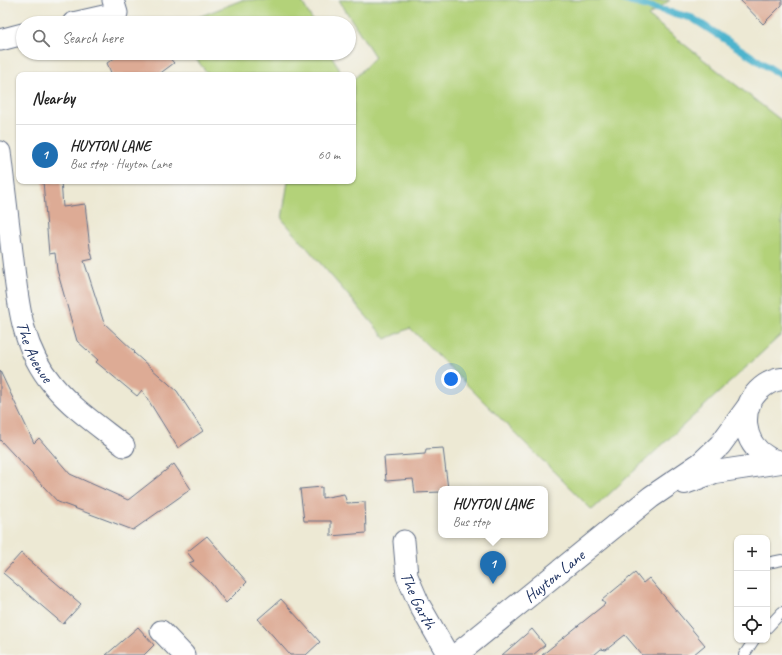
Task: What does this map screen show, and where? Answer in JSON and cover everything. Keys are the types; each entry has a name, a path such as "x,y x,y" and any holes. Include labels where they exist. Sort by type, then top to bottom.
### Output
{"main road":[{"name":"Huyton Lane","path":"462,653 651,497 701,463 720,445 747,408 753,396 763,386 780,377"},
{"path":"747,408 746,422 748,436 756,448 767,457 782,462"},
{"name":"Huyton Lane","path":"651,497 715,472 782,462"}],"street":[{"path":"104,16 117,13 113,0"},
{"path":"0,40 16,36"},
{"name":"The Avenue","path":"0,152 18,301 28,344 34,358 61,395 124,446"},
{"name":"The Garth","path":"404,541 407,576 420,606 462,653"},
{"path":"161,631 184,655"}],"lane":[{"path":"770,562 782,560"},
{"path":"770,625 782,612"},
{"path":"744,655 752,643"}],"green space":[{"path":"242,0 301,0 310,16 201,16"},
{"path":"339,0 670,0 648,16 782,121 782,334 592,510 410,328 386,339 282,219 288,184 356,184 356,77 375,57 356,27 356,16 349,16"},
{"path":"197,60 334,60 341,72 207,72"}],"building":[{"path":"740,0 782,0 782,5 763,24"},
{"path":"112,60 171,60 174,63 162,72 111,72 107,63"},
{"path":"43,184 61,184 63,207 85,204 90,248 93,259 84,261 104,323 135,352 134,353 177,391 203,431 178,448 142,390 137,396 96,362 98,360 77,341 57,270 55,253 49,254"},
{"path":"0,371 34,443 39,438 70,474 128,500 174,464 191,489 133,530 58,502 0,440"},
{"path":"443,448 448,486 438,486 438,492 415,493 413,479 386,481 384,457 425,454 426,449"},
{"path":"322,487 322,498 344,494 347,503 365,502 366,533 331,536 331,521 304,521 300,489"},
{"path":"207,536 247,582 226,603 211,583 189,563 194,561 187,552"},
{"path":"21,553 81,604 63,624 3,573"},
{"path":"635,573 643,583 649,578 705,645 693,655 642,655 625,635 606,650 601,649 594,655 542,655 605,604 602,600"},
{"path":"281,599 320,642 306,655 290,655 258,619"},
{"path":"138,627 154,645 144,655 106,655"},
{"path":"532,629 545,645 533,655 502,655"}],"waterway":[{"path":"624,0 692,18 782,76"}],"place":[{"name":"HUYTON LANE","path":"493,584"}]}
